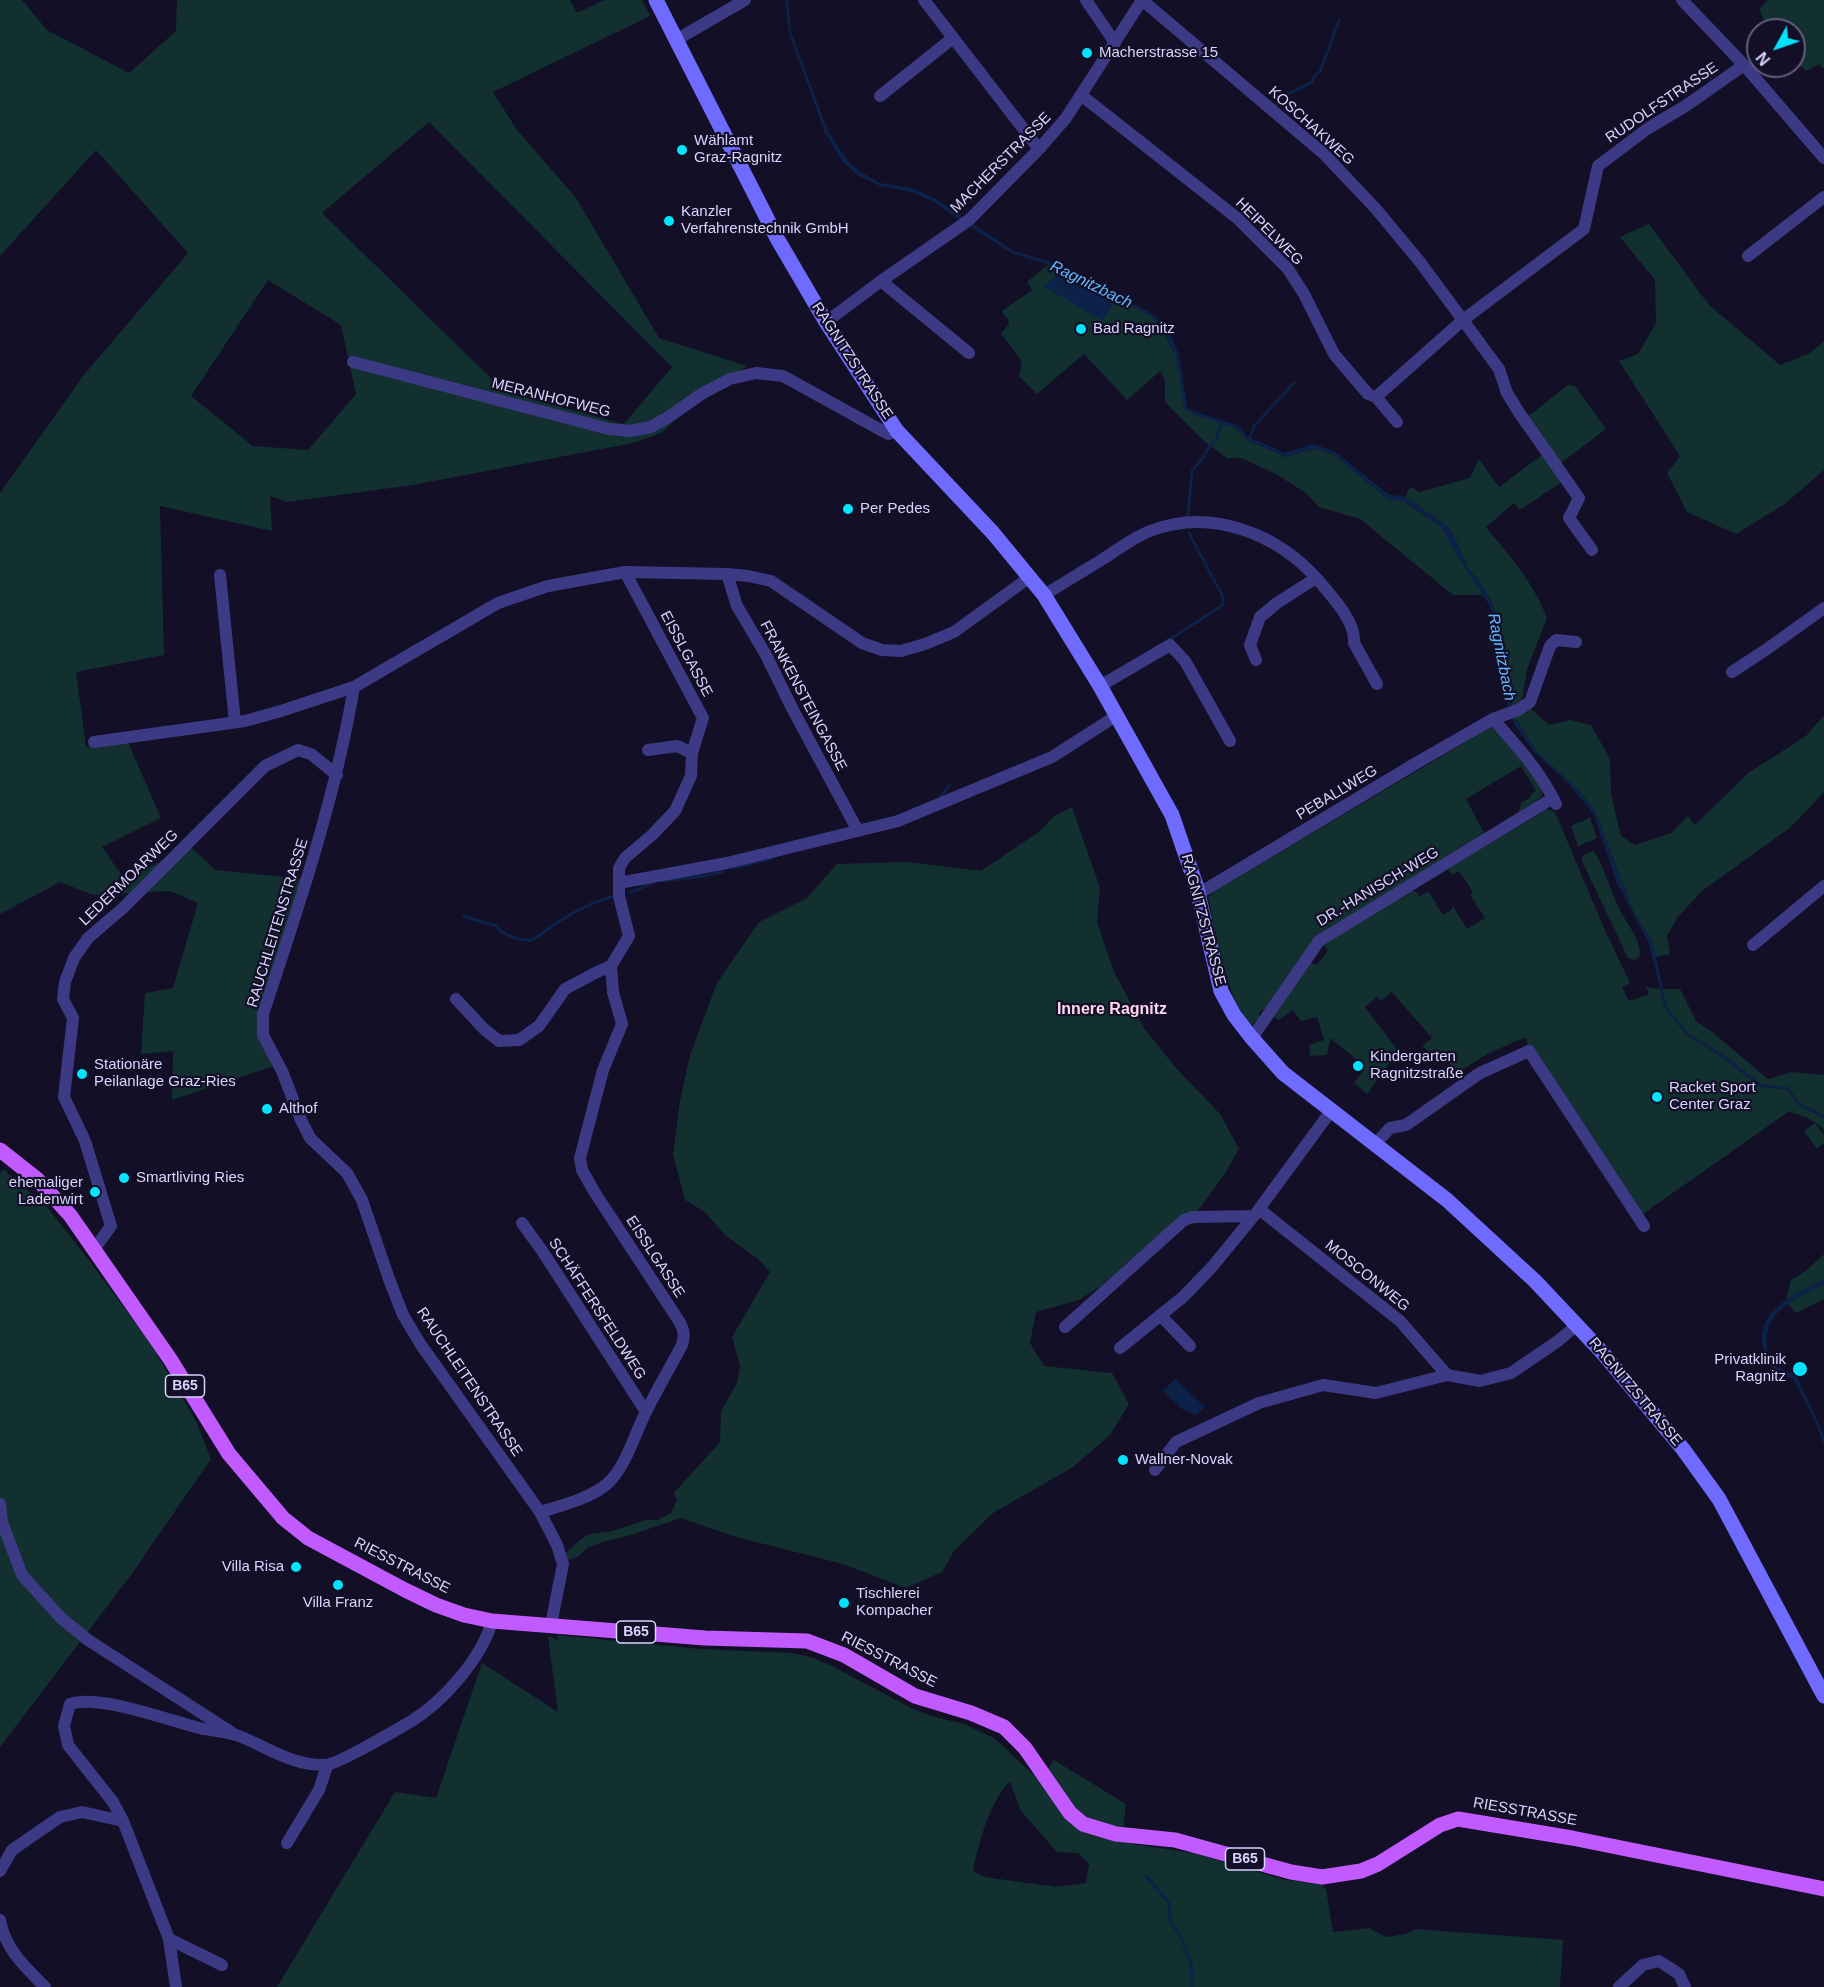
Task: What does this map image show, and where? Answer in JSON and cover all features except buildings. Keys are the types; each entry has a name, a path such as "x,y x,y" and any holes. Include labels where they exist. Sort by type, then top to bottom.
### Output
{"main road":[{"name":"RAGNITZSTRASSE","path":"656,0 778,240 826,322 897,431 984,524 1044,595 1100,686 1172,814 1198,894 1221,991 1234,1015 1283,1073 1376,1143 1464,1215 1535,1281 1577,1325 1683,1449 1719,1499 1824,1696"},
{"name":"RIESSTRASSE","path":"0,1150 38,1180 70,1215 170,1359 229,1454 283,1518 308,1538 436,1605 464,1615 492,1621 705,1638 807,1641 844,1655 915,1696 978,1716 1004,1727 1025,1748 1070,1813 1083,1824 1116,1834 1175,1840 1292,1872 1322,1876 1361,1871 1378,1864 1440,1825 1458,1819 1572,1838 1824,1889"}],"street":[{"path":"676,40 745,0"},
{"path":"924,0 1039,149"},
{"path":"1086,0 1115,43"},
{"name":"MACHERSTRASSE","path":"826,322 969,219 1039,149 1066,118 1142,0"},
{"name":"KOSCHAKWEG","path":"1142,0 1324,154 1420,262 1499,369 1507,393 1520,414 1580,498 1569,518 1592,550"},
{"name":"RUDOLFSTRASSE","path":"1682,0 1744,65 1824,158"},
{"path":"880,96 953,38"},
{"name":"RUDOLFSTRASSE","path":"1463,320 1584,229 1598,166 1647,129 1687,105 1744,65"},
{"name":"HEIPELWEG","path":"1081,95 1237,218 1288,269 1304,294 1334,354 1368,394 1376,397 1397,422"},
{"path":"1748,256 1824,197"},
{"path":"881,281 969,353"},
{"path":"1376,397 1463,320"},
{"name":"MERANHOFWEG","path":"353,362 609,429 630,431 651,427 703,393 730,379 756,373 783,376 888,434 897,431"},
{"path":"1044,595 1140,536 1164,526 1192,522 1229,525 1257,534 1290,554 1316,578 1350,624 1355,636 1354,643 1377,684"},
{"path":"94,742 236,722 281,711 354,687 498,603 548,586 625,572 727,574 771,581 862,643 882,650 901,651 954,632 1030,577"},
{"name":"EISSLGASSE","path":"540,1512 582,1497 609,1482 619,1468 682,1345 684,1330 582,1170 580,1158 603,1070 622,1024 613,992 611,966 629,936 619,896 619,868 625,858 675,811 691,776 692,753 703,718 625,572"},
{"name":"FRANKENSTEINGASSE","path":"727,574 737,606 766,655 858,831"},
{"path":"220,575 236,722"},
{"path":"1256,660 1250,645 1260,617 1316,578"},
{"path":"1732,672 1767,650 1824,608"},
{"name":"PEBALLWEG","path":"1198,894 1493,719 1513,712 1530,702 1550,646 1556,640 1576,642"},
{"path":"1100,686 1170,645 1185,661 1230,741"},
{"name":"RAUCHLEITENSTRASSE","path":"354,687 337,775 316,854 263,1014 263,1035 282,1071 310,1138 347,1173 362,1200 389,1280 404,1315 421,1344 540,1512 557,1545 563,1564 552,1625"},
{"path":"619,884 727,863 898,821 1042,761 1116,716"},
{"name":"DR.-HANISCH-WEG","path":"1251,1037 1319,941 1555,802 1528,759 1493,719"},
{"path":"648,750 676,746 692,753"},
{"name":"LEDERMOARWEG","path":"95,1248 111,1226 85,1141 64,1097 73,1018 63,999 65,982 74,957 88,938 123,908 265,766 298,750 311,754 337,775"},
{"path":"1753,945 1824,886"},
{"path":"456,999 484,1029 499,1041 519,1040 539,1026 565,989 611,966"},
{"path":"1376,1143 1390,1128 1406,1125 1480,1072 1529,1051 1644,1226"},
{"path":"1120,1348 1183,1297 1212,1268 1256,1213 1331,1111"},
{"path":"1065,1327 1184,1220 1192,1217 1256,1213"},
{"name":"MOSCONWEG","path":"1256,1213 1400,1321 1447,1375"},
{"name":"SCHÄFFERSFELDWEG","path":"522,1222 646,1412"},
{"path":"1160,1315 1190,1346"},
{"path":"1155,1470 1176,1442 1259,1403 1323,1385 1376,1393 1447,1375 1480,1381 1511,1373 1577,1325"},
{"path":"0,1504 2,1522 22,1575 60,1617 88,1640 237,1735 288,1759 327,1766 416,1718 440,1700 465,1670 488,1636 492,1621"},
{"path":"176,1987 169,1939 123,1821 113,1802 68,1745 64,1726 70,1704 81,1700 104,1702 200,1728 237,1735"},
{"path":"287,1843 320,1790 327,1766"},
{"path":"0,1871 12,1850 60,1818 82,1812 123,1821"},
{"path":"0,1920 3,1933 11,1949 45,1987"},
{"path":"169,1939 222,1965"},
{"path":"1619,1987 1643,1965 1659,1961 1679,1974 1685,1987"}],"green space":[{"path":"0,0 22,0 47,30 129,73 176,31 177,0 570,0 577,13 604,0 642,0 650,16 493,92 517,130 576,198 659,338 747,366 693,404 661,433 633,443 413,485 287,502 270,496 272,531 160,506 164,655 76,672 86,747 128,742 161,818 102,847 125,880 190,846 215,870 304,879 259,1013 274,1066 172,1100 173,1051 141,1054 145,993 173,988 198,903 170,891 93,895 60,882 0,914 0,493 83,376 188,253 96,150 0,256","holes":["429,122 672,367 624,424 505,392 322,213","268,280 341,325 356,394 308,450 253,446 191,396"]},
{"path":"1768,0 1824,0 1824,69 1819,64 1806,71 1806,18 1763,18 1759,9"},
{"path":"1649,224 1709,305 1780,365 1810,353 1824,341 1824,470 1786,503 1736,534 1687,512 1667,473 1680,456 1619,361 1638,354 1656,323 1655,280 1620,237"},
{"path":"1049,264 1061,268 1154,318 1176,355 1185,409 1237,429 1247,440 1286,457 1313,449 1333,454 1388,499 1403,501 1441,526 1483,595 1453,595 1360,519 1319,507 1306,493 1274,473 1241,458 1227,458 1205,442 1165,402 1165,380 1160,371 1127,400 1084,354 1037,394 1019,376 1022,361 1001,334 1009,324 1008,318 1002,311 1032,290 1027,282"},
{"path":"1568,385 1575,386 1606,429 1561,463 1562,482 1520,510 1514,503 1486,527 1528,581 1547,618 1527,669 1522,701 1549,725 1570,720 1591,725 1610,759 1611,794 1621,836 1635,845 1671,833 1688,816 1695,825 1748,773 1806,736 1824,715 1824,792 1791,827 1702,891 1677,918 1667,936 1670,954 1655,957 1653,943 1633,910 1596,813 1580,791 1538,753 1514,716 1493,604 1467,567 1455,538 1446,525 1405,497 1410,487 1420,492 1470,478 1479,459 1499,487 1550,449 1527,417"},
{"path":"1491,727 1525,759 1544,788 1541,797 1519,812 1521,803 1536,791 1521,766 1466,799 1484,833 1312,941 1269,1006 1259,1012 1259,1019 1251,1025 1242,1014 1229,983 1208,897 1216,890"},
{"path":"1072,807 1100,888 1097,922 1114,972 1144,1028 1176,1068 1220,1114 1239,1149 1224,1175 1193,1217 1145,1247 1101,1286 1079,1300 1036,1312 1030,1343 1044,1366 1112,1373 1129,1404 1110,1435 1073,1467 993,1513 954,1551 942,1572 906,1588 843,1564 736,1537 681,1518 587,1548 579,1556 569,1560 565,1554 589,1534 612,1531 646,1520 657,1520 671,1513 677,1500 674,1493 720,1442 721,1411 737,1383 740,1366 732,1337 770,1272 758,1259 725,1235 705,1212 685,1200 673,1154 680,1101 690,1055 717,983 759,922 807,898 837,864 908,862 981,871 1040,831 1054,816"},
{"path":"1547,809 1555,812 1630,983 1622,988 1629,1001 1649,994 1646,987 1660,989 1665,1009 1687,1035 1716,1053 1761,1087 1786,1089 1798,1105 1824,1118 1824,1130 1808,1118 1788,1112 1643,1214 1529,1051 1526,1037 1489,1053 1457,1073 1442,1054 1437,1058 1422,1046 1432,1038 1392,992 1381,1001 1377,997 1365,1007 1398,1051 1367,1094 1354,1083 1366,1067 1330,1038 1327,1055 1310,1056 1309,1045 1324,1040 1317,1017 1301,1021 1293,1010 1279,1020 1274,1017 1309,962 1317,965 1328,951 1323,944 1409,890 1417,892 1419,897 1428,891 1443,915 1453,906 1467,929 1485,918 1470,895 1473,892 1459,871 1452,875 1448,869"},
{"path":"1590,818 1597,838 1578,846 1571,826"},
{"path":"1594,851 1619,908 1638,943 1640,956 1635,960 1628,958 1581,859 1583,855"},
{"path":"1662,989 1680,989 1696,1021 1768,1079 1791,1072 1824,1075 1824,1115 1799,1103 1788,1087 1762,1085 1718,1051 1689,1034 1667,1008"},
{"path":"1815,1123 1824,1135 1824,1143 1817,1149 1804,1131"},
{"path":"3,1169 47,1207 149,1341 196,1421 211,1459 131,1575 0,1747 0,1174"},
{"path":"1824,1254 1824,1280 1786,1300 1791,1280 1807,1270"},
{"path":"1824,1284 1824,1299 1796,1313 1788,1304 1799,1296"},
{"path":"557,1635 700,1649 792,1653 811,1657 913,1709 964,1724 994,1738 1096,1833 1132,1844 1193,1853 1282,1879 1322,1885 1326,1889 1333,1932 1369,1928 1386,1937 1406,1934 1416,1929 1563,1940 1560,1987 277,1987 395,1792 436,1798 482,1663 558,1712 548,1636 559,1640","holes":["1010,1781 1021,1811 1057,1852 1078,1853 1089,1864 1086,1883 1056,1887 985,1877 973,1871 991,1811"]},
{"path":"1054,1760 1126,1804 1123,1830 1090,1819 1074,1808 1048,1769"}],"water":[{"name":"Ragnitzbach","path":"785,0 788,0 791,32 828,131 847,160 859,171 881,183 912,188 936,199 1014,251 1063,265 1156,316 1172,338 1179,355 1187,407 1193,411 1239,426 1247,436 1285,453 1313,444 1334,451 1388,494 1405,497 1446,525 1455,538 1467,567 1493,604 1514,716 1538,753 1580,791 1596,813 1633,910 1653,943 1667,1008 1689,1034 1718,1051 1762,1085 1788,1087 1799,1103 1823,1115 1824,1118 1798,1105 1786,1089 1761,1087 1716,1053 1687,1035 1665,1009 1649,944 1616,881 1594,815 1569,784 1536,754 1515,726 1510,715 1490,606 1465,569 1441,526 1403,501 1388,499 1333,454 1313,449 1287,457 1247,440 1237,429 1192,414 1184,409 1176,355 1154,318 1061,268 1013,254 934,202 912,192 880,186 857,175 844,163 825,133 789,33"},
{"path":"1060,273 1113,304 1103,321 1043,286"},
{"path":"1824,1280 1824,1284 1798,1298 1778,1313 1767,1334 1767,1348 1771,1364 1795,1375 1799,1381 1824,1435 1824,1445 1813,1417 1793,1379 1780,1374 1769,1365 1763,1347 1762,1334 1765,1323 1780,1304"},
{"path":"1175,1379 1205,1407 1196,1415 1182,1409 1163,1391"}],"waterway":[{"path":"1275,106 1282,97 1312,82 1316,74 1320,72 1339,20"},
{"path":"1249,439 1254,426 1294,383"},
{"path":"1205,454 1210,445 1216,441 1221,422"},
{"path":"1188,515 1192,471 1204,456"},
{"path":"1167,641 1223,605 1223,597 1189,533"},
{"path":"939,799 950,784"},
{"path":"734,868 773,858"},
{"path":"662,881 722,872"},
{"path":"630,893 652,883"},
{"path":"464,916 495,925 512,937 533,940 570,915 611,897"},
{"path":"1146,1876 1169,1903 1170,1920 1191,1962 1192,1987"}],"place":[{"name":"Macherstrasse 15","path":"1087,53"},
{"name":"Wählamt Graz-Ragnitz","path":"682,150"},
{"name":"Kanzler Verfahrenstechnik GmbH","path":"669,221"},
{"name":"Bad Ragnitz","path":"1081,329"},
{"name":"Per Pedes","path":"848,509"},
{"name":"Kindergarten Ragnitzstraße","path":"1358,1066"},
{"name":"Stationäre Peilanlage Graz-Ries","path":"82,1074"},
{"name":"Racket Sport Center Graz","path":"1657,1097"},
{"name":"Althof","path":"267,1109"},
{"name":"Smartliving Ries","path":"124,1178"},
{"name":"ehemaliger Ladenwirt","path":"95,1192"},
{"name":"Privatklinik Ragnitz","path":"1800,1369"},
{"name":"Wallner-Novak","path":"1123,1460"},
{"name":"Villa Risa","path":"296,1567"},
{"name":"Villa Franz","path":"338,1585"},
{"name":"Tischlerei Kompacher","path":"844,1603"}],"district":[{"name":"Innere Ragnitz","path":"1112,1010"}]}
